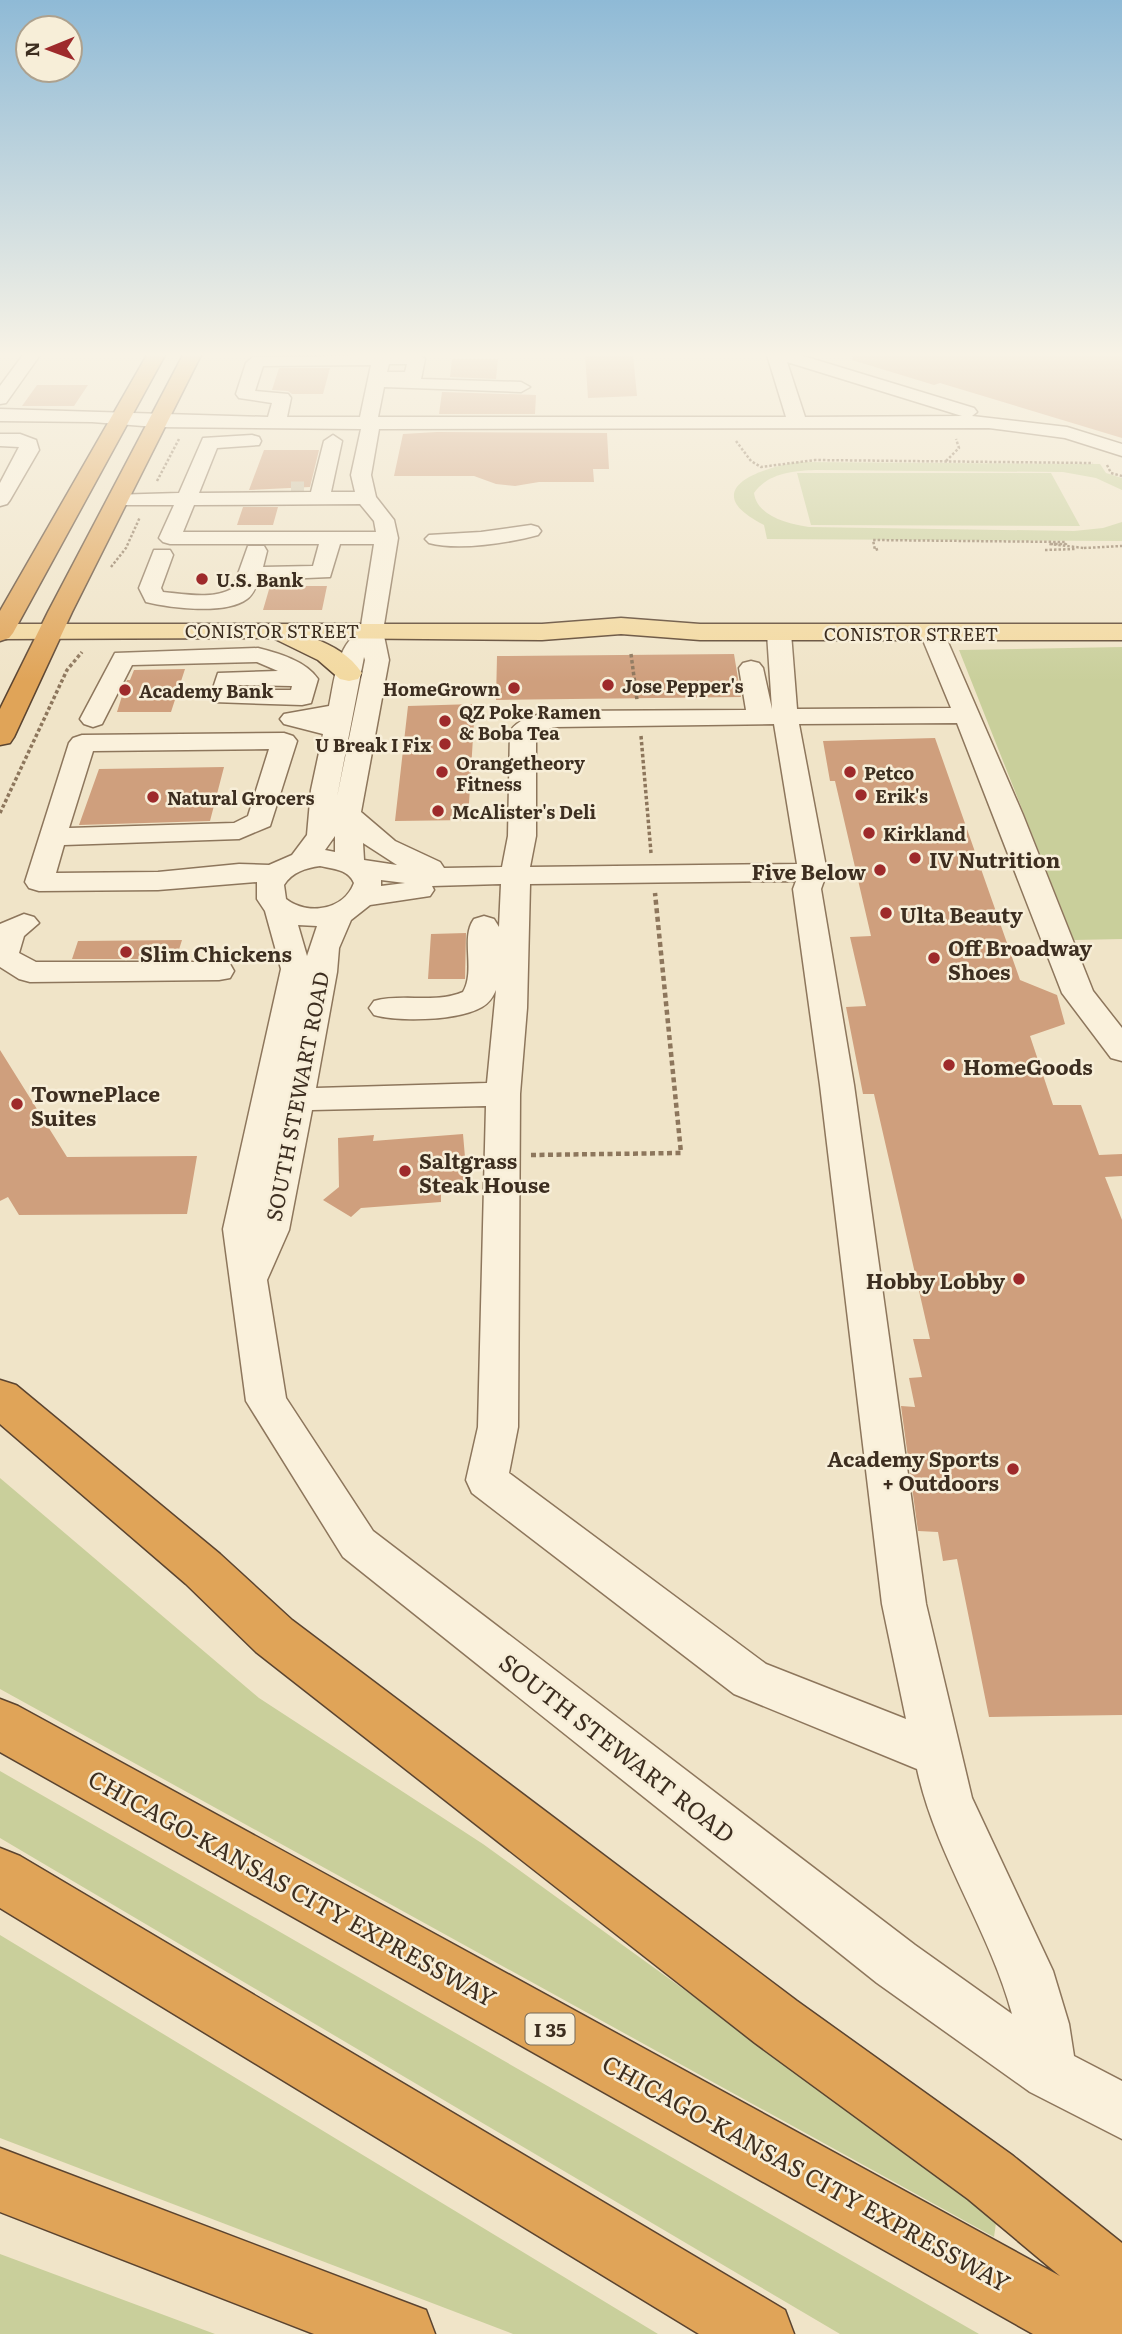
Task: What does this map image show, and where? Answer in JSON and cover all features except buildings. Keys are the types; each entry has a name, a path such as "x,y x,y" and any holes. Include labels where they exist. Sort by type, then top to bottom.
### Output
{"highway":[{"path":"0,632 94,464"},
{"path":"0,737 135,464"},
{"path":"0,601 25,588"},
{"path":"0,1398 203,1569 274,1636 776,2022 990,2177 1122,2285"},
{"name":"CHICAGO-KANSAS CITY EXPRESSWAY","path":"0,1724 1099,2334"},
{"path":"0,1876 761,2334"},
{"path":"0,2180 180,2252 402,2334"}],"main road":[{"path":"269,631 327,653 339,661 349,673"},
{"name":"CONISTOR STREET","path":"0,632 542,632 567,637 682,638 700,632 1122,632"}],"street":[{"path":"0,500 21,464"},
{"path":"201,464 170,538 387,538"},
{"path":"309,493 322,464"},
{"path":"354,886 347,814 377,660 371,631 387,538 384,520 366,498 361,475 363,464"},
{"path":"118,499 187,499 309,493 366,498"},
{"path":"187,499 309,493"},
{"path":"187,499 291,511 297,515 308,538"},
{"path":"251,574 322,572 336,538 323,506 270,508"},
{"path":"436,539 481,538 531,531"},
{"path":"162,555 150,588 154,597 167,600 229,599 241,593 251,574 260,538"},
{"path":"303,860 321,836 324,790 354,651 371,631"},
{"path":"773,716 779,633"},
{"path":"933,633 1078,993 1122,1050"},
{"path":"51,836 239,831 260,820 296,709 276,660 258,656 123,658 88,731 51,836 39,882 158,881 239,873 276,874"},
{"path":"751,667 773,716 810,881 904,1604 937,1754 962,1836 1027,1971 1042,2024 1049,2073"},
{"path":"88,731 296,709 339,719"},
{"path":"937,1754 750,1679 487,1480 498,1427 503,1094 511,1008 516,861 522,836 523,731 539,722 554,719 966,715"},
{"path":"347,814 376,843 409,861 453,876"},
{"path":"275,906 267,892 269,883 276,874 303,860 320,858 354,886 431,887 516,881 810,881"},
{"path":"158,881 232,890 308,917 354,886 453,876 516,881"},
{"name":"SOUTH STEWART ROAD","path":"283,1099 322,972 325,940 354,886"},
{"name":"SOUTH STEWART ROAD","path":"275,906 296,969 271,1230 249,1279 266,1401 358,1544 896,1964 1049,2073 1122,2111"},
{"path":"24,923 10,931 3,956 30,972 219,971"},
{"path":"385,1007 456,1006 472,1003 479,994 484,976 484,925"},
{"path":"283,1099 503,1094"}],"path":[{"path":"111,567 126,548 167,464"},
{"path":"756,464 761,467 785,464"},
{"path":"1106,464 1111,473 1122,476"},
{"path":"878,550 875,550 873,540 1065,542 1049,544 1084,548"},
{"path":"1045,550 1122,546"},
{"path":"502,1155 681,1153 640,718 631,654"},
{"path":"0,813 67,670 80,657"}],"green space":[{"path":"1100,464 1106,473 1122,478 1122,490 1096,478 1063,472 815,470 790,472 774,477 754,493 761,508 775,518 809,527 1074,531 1103,528 1122,522 1122,541 767,539 764,525 745,513 735,502 735,492 741,483 752,476 783,465"},
{"path":"797,473 1051,473 1080,526 811,525"},
{"path":"1122,647 1122,939 1074,940 959,650"},
{"path":"0,1478 259,1698 483,1844 997,2216 994,2237 0,1689"},
{"path":"0,1771 979,2334 840,2334 0,1838"},
{"path":"0,1935 658,2334 513,2334 0,2138"},
{"path":"0,2254 215,2334 0,2334"}],"tunnel":[{"path":"291,491 304,491"}],"place":[{"name":"U.S. Bank","path":"202,579"},
{"name":"Jose Pepper's","path":"608,685"},
{"name":"HomeGrown","path":"514,688"},
{"name":"Academy Bank","path":"125,690"},
{"name":"QZ Poke Ramen & Boba Tea","path":"445,721"},
{"name":"U Break I Fix","path":"445,744"},
{"name":"Orangetheory Fitness","path":"442,772"},
{"name":"Petco","path":"850,772"},
{"name":"Erik's","path":"861,795"},
{"name":"Natural Grocers","path":"153,797"},
{"name":"McAlister's Deli","path":"438,811"},
{"name":"Kirkland","path":"869,833"},
{"name":"IV Nutrition","path":"915,858"},
{"name":"Five Below","path":"880,870"},
{"name":"Ulta Beauty","path":"886,913"},
{"name":"Slim Chickens","path":"126,952"},
{"name":"Off Broadway Shoes","path":"934,958"},
{"name":"HomeGoods","path":"949,1065"},
{"name":"TownePlace Suites","path":"17,1104"},
{"name":"Saltgrass Steak House","path":"405,1171"},
{"name":"Hobby Lobby","path":"1019,1279"},
{"name":"Academy Sports + Outdoors","path":"1013,1469"}]}
